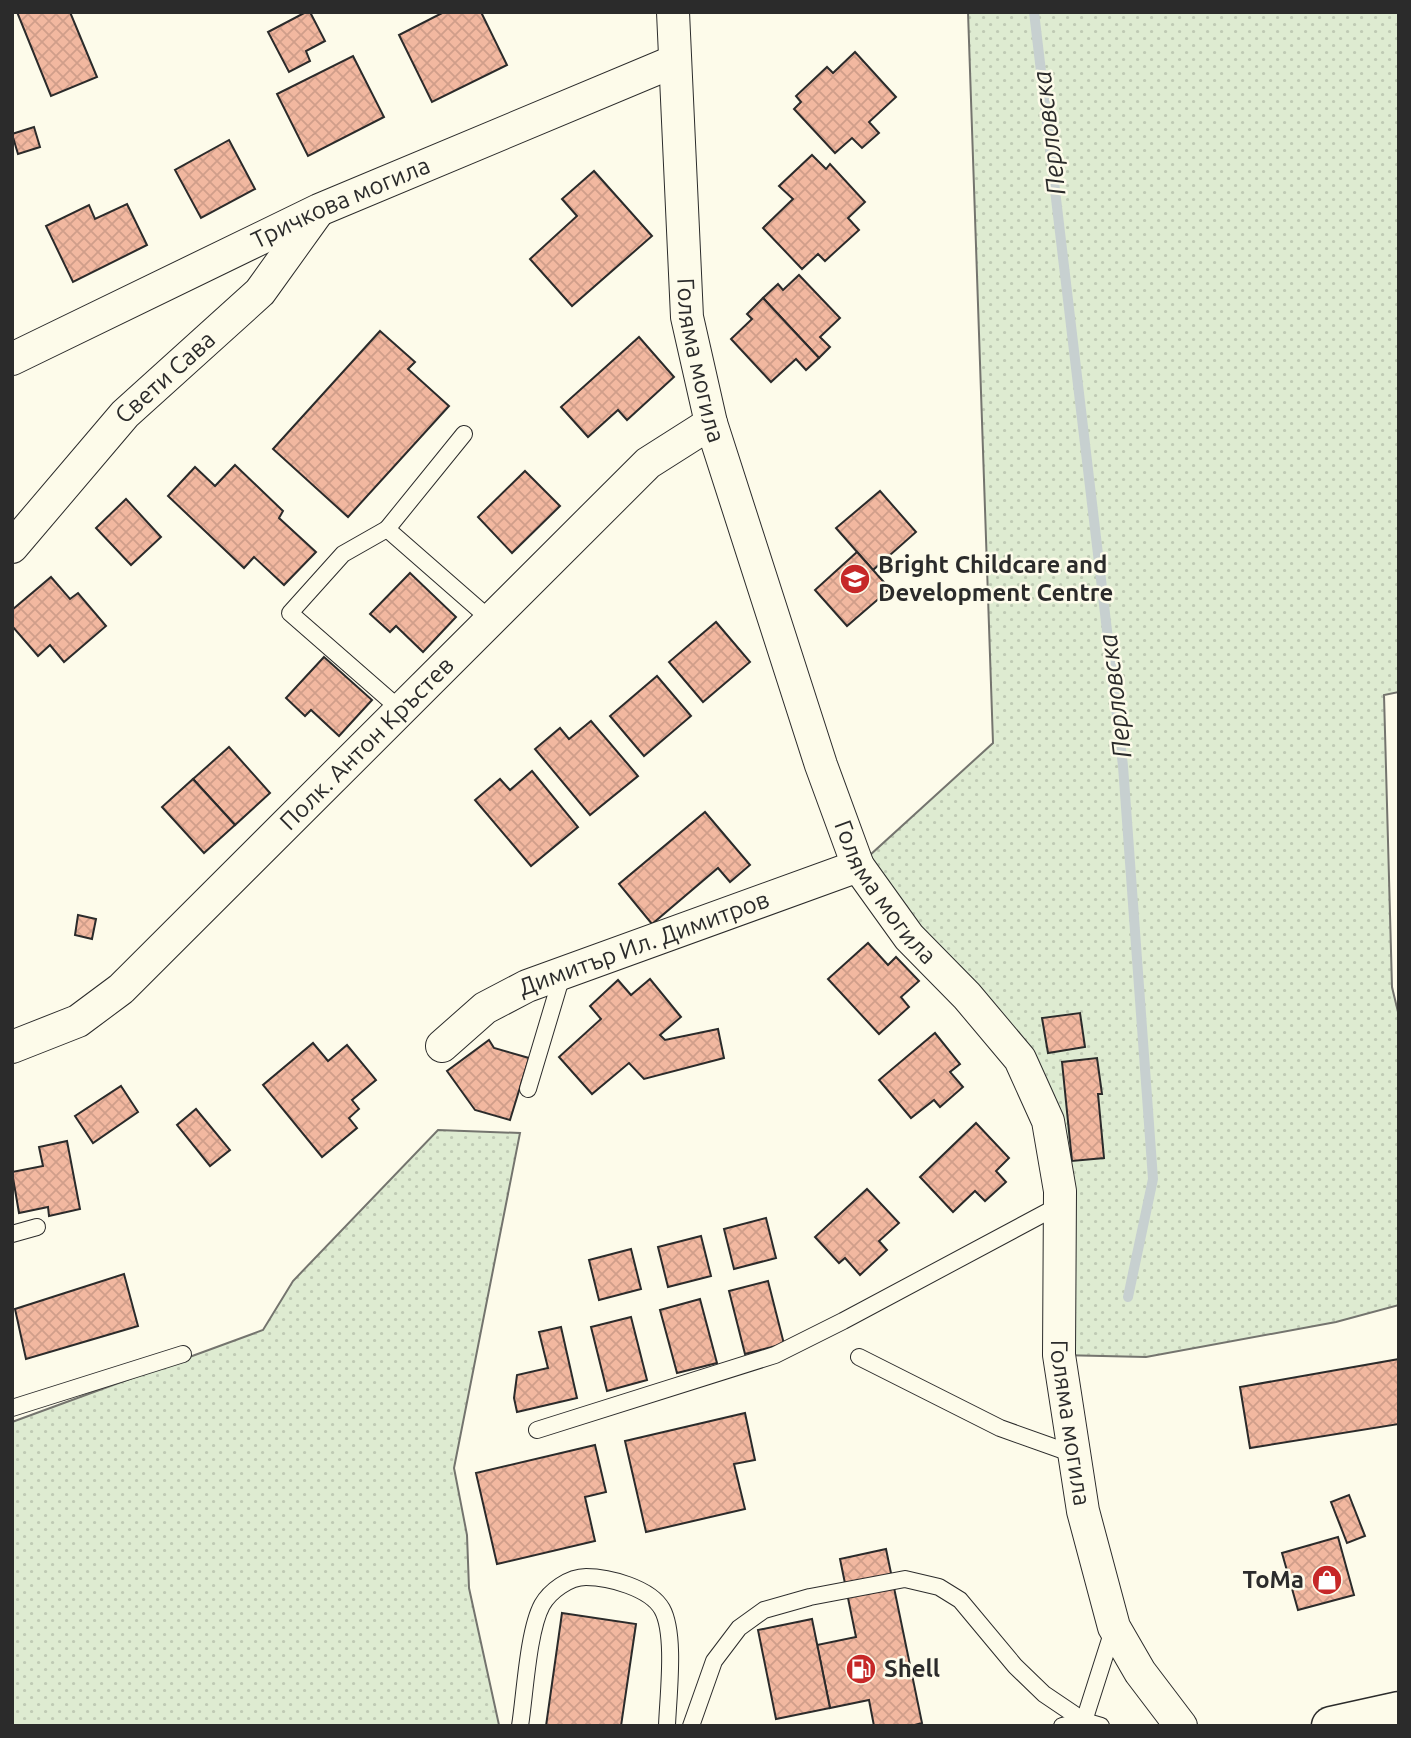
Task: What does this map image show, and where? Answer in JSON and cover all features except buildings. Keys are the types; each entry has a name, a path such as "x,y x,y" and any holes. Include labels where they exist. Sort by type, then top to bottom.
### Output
{"highway":[{"path":"1331,1726 1399,1711"}],"street":[{"name":"Голяма могила","path":"673,12 687,317 711,423 821,765 858,866 909,937 967,996 1020,1059 1048,1121 1060,1191 1059,1355 1083,1511 1114,1627 1140,1672 1181,1726"},
{"name":"Тричкова могила","path":"12,359 319,210 676,61"},
{"name":"Свети Сава","path":"12,547 125,414 260,292 319,210"},
{"name":"Полк. Антон Кръстев","path":"12,1047 78,1021 121,989 648,463 711,423"},
{"name":"Димитър Ил. Димитров","path":"442,1046 485,1008 527,986 858,866"}],"lane":[{"path":"401,710 290,613 342,554 387,529 464,434"},
{"path":"387,529 491,620"},
{"path":"528,1089 563,972"},
{"path":"537,1430 775,1354 843,1321 1060,1205"},
{"path":"12,1234 37,1227"},
{"path":"12,1408 183,1354"},
{"path":"859,1357 999,1428 1073,1454"},
{"path":"520,1726 534,1629 542,1604 556,1587 584,1577 623,1584 647,1593 662,1608 670,1631 667,1726"},
{"path":"691,1726 714,1661 739,1628 764,1610 798,1600 905,1579 939,1587 960,1600 1015,1666 1044,1694 1084,1721 1101,1726"},
{"path":"1084,1721 1114,1627"},
{"path":"1062,1726 1084,1721"}],"green space":[{"path":"968,12 1399,12 1399,692 1384,695 1392,987 1399,1016 1399,1305 1336,1322 1146,1357 1059,1355 1048,1121 858,866 993,743"},
{"path":"438,1130 520,1133 454,1468 467,1535 469,1588 499,1725 12,1726 12,1422 263,1330 293,1281"}],"waterway":[{"name":"Перловска","path":"1034,12 1123,766 1153,1179 1128,1297"}],"place":[{"name":"Bright Childcare and Development Centre","path":"855,579"},
{"name":"ТоМа","path":"1327,1580"},
{"name":"Shell","path":"861,1669"}]}
